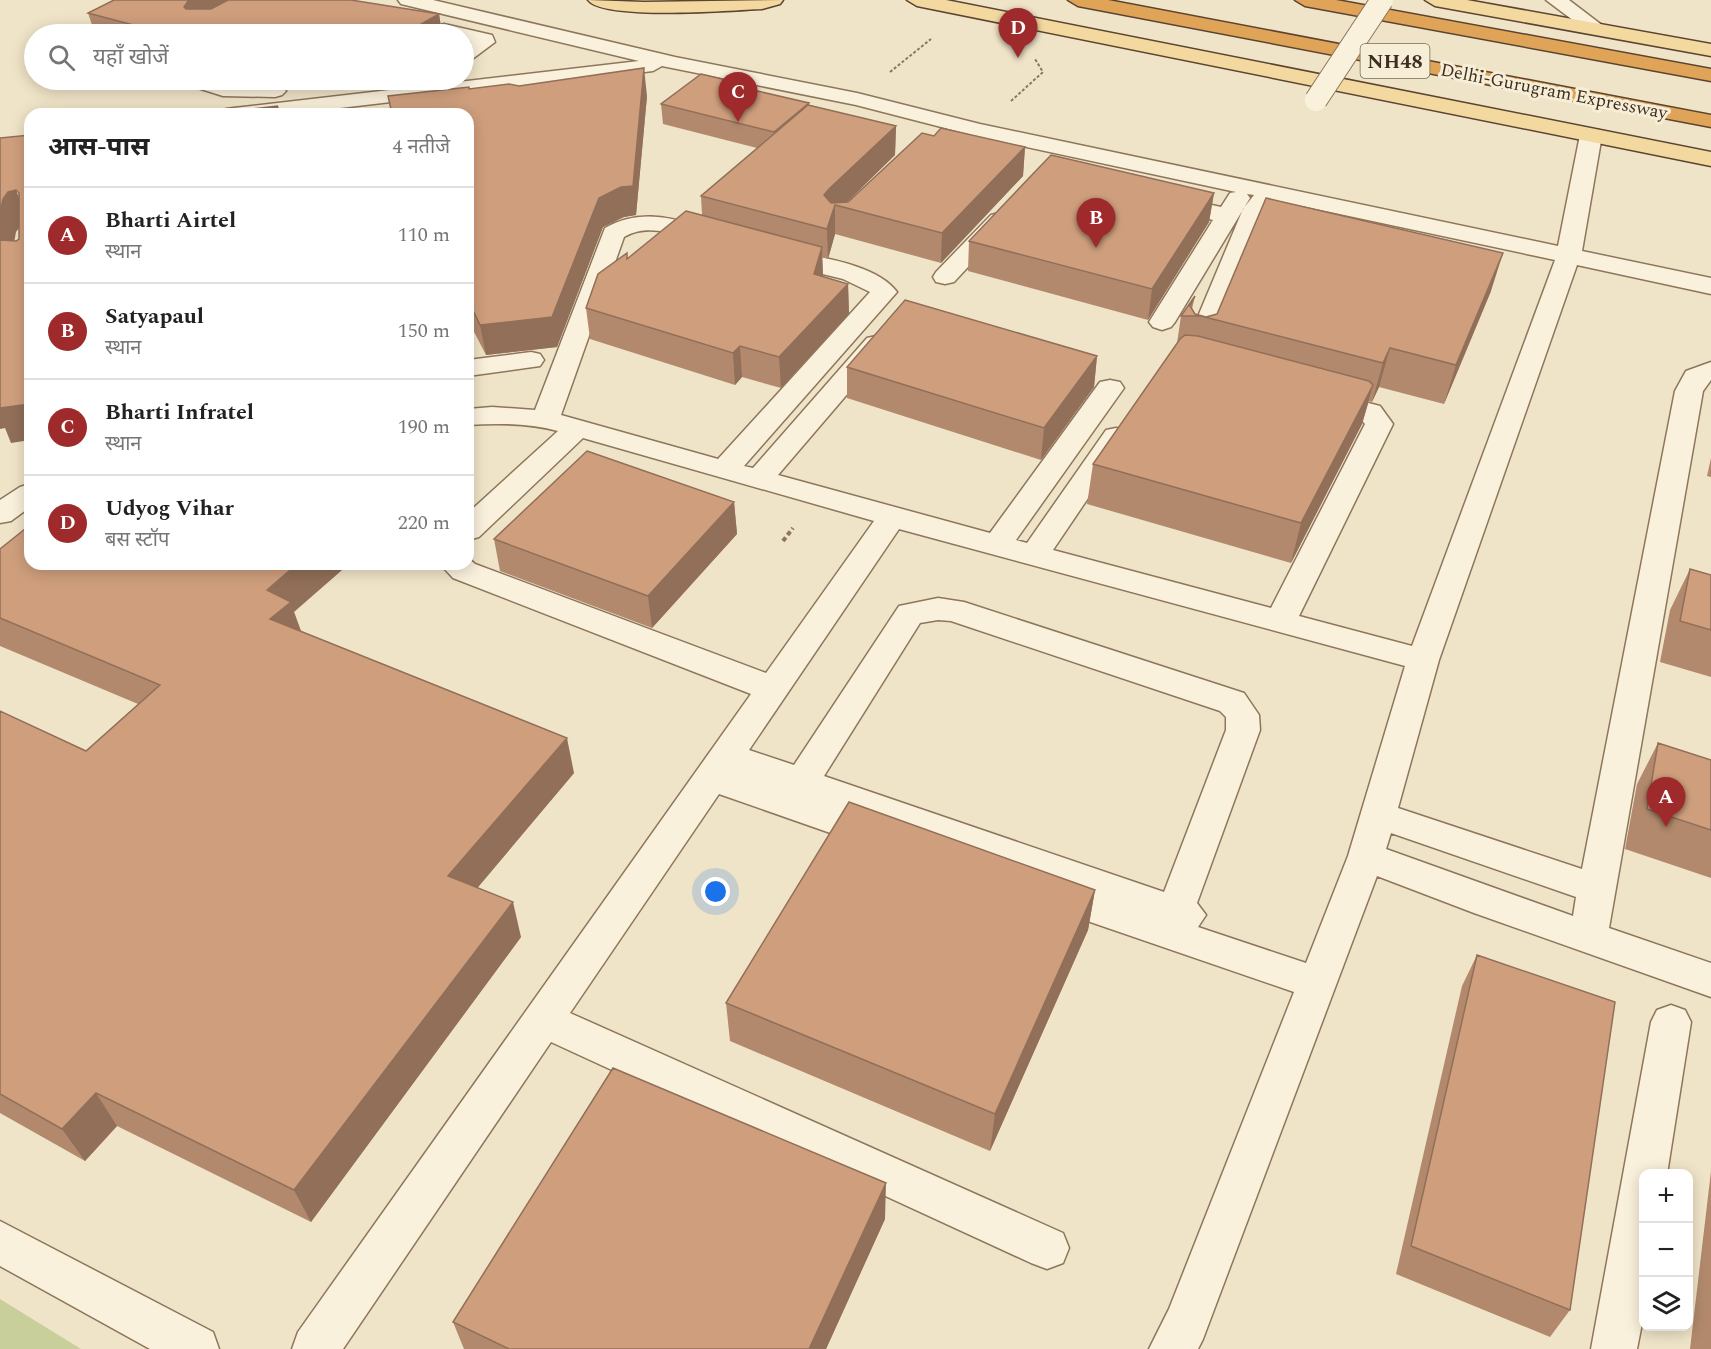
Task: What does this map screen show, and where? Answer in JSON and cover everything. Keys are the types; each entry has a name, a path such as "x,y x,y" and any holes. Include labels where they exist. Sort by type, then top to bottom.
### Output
{"highway":[{"name":"Delhi-Gurugram Expressway","path":"1078,0 1711,121"},
{"name":"NH48","path":"1305,0 1711,75"}],"main road":[{"path":"598,0 644,8 762,3 773,0"},
{"path":"917,0 1711,159"},
{"path":"1435,0 1711,50"}],"street":[{"path":"408,0 675,63 847,97 963,126 1711,286"},
{"path":"1316,100 1382,0"},
{"path":"1556,0 1597,29"},
{"path":"474,37 485,39 485,42 474,50"},
{"path":"230,90 308,97 500,93 638,77 675,63"},
{"path":"260,108 352,90"},
{"path":"828,115 847,97"},
{"path":"934,144 963,126"},
{"path":"1172,1349 1187,1323 1366,855 1423,660 1569,254 1591,135"},
{"path":"1049,166 1066,148"},
{"path":"1162,322 1227,216 1258,189"},
{"path":"1195,359 1255,209 1258,189"},
{"path":"1146,198 1227,216"},
{"path":"945,276 1017,200"},
{"path":"546,419 613,233 623,226 638,222 656,222 875,283 884,292 725,469"},
{"path":"655,250 683,230"},
{"path":"590,299 627,271"},
{"path":"759,479 891,327"},
{"path":"474,368 531,360"},
{"path":"1588,936 1596,889 1704,386"},
{"path":"997,545 1110,388"},
{"path":"1280,621 1379,424 1370,412 1293,391"},
{"path":"474,416 492,415 546,419 892,517 1423,660"},
{"path":"1034,555 1129,417"},
{"path":"474,524 578,428"},
{"path":"0,493 24,489"},
{"path":"0,514 24,497"},
{"path":"315,1349 892,517"},
{"path":"463,570 773,689"},
{"path":"801,781 910,614 923,610 954,610 1232,702 1241,711 1244,720 1243,730 1175,911"},
{"path":"719,767 801,781 1175,911 1321,973"},
{"path":"719,767 1321,973"},
{"path":"1378,816 1596,889"},
{"path":"1366,855 1487,902 1711,980"},
{"path":"544,1020 1047,1248"},
{"path":"1646,1169 1671,1022"},
{"path":"1614,1349 1639,1208"},
{"path":"0,1242 196,1349"}],"path":[{"path":"963,126 1043,72 1030,51"}],"green space":[{"path":"0,1299 81,1349 0,1349"}],"building":[{"path":"114,0 190,0 184,7 186,9 211,9 228,0 351,0 439,14 422,24 129,24 88,13"},
{"path":"644,68 633,186 621,187 599,198 552,317 480,325 474,312 474,108 391,108 388,96 442,90 474,90 509,84 519,86"},
{"path":"701,74 722,79 727,84 809,103 774,132 661,104"},
{"path":"808,105 896,126 829,189 824,195 831,203 848,202 922,133 934,136 941,128 1025,147 942,233 835,205 827,229 701,196"},
{"path":"24,136 24,405 0,408 0,239 16,241 19,239 19,193 16,190 8,192 3,199 0,212 0,138"},
{"path":"1051,155 1214,193 1152,289 969,241"},
{"path":"1266,198 1503,253 1456,365 1390,348 1383,363 1201,316 1181,316 1195,296 1190,306 1195,314 1206,317 1217,314"},
{"path":"686,211 822,247 814,274 848,284 779,357 740,346 733,353 586,308 598,274 627,253 627,259"},
{"path":"905,300 1097,356 1044,428 847,367"},
{"path":"1185,335 1198,336 1369,381 1373,385 1301,523 1093,464"},
{"path":"587,451 734,502 648,596 494,539"},
{"path":"24,530 24,570 290,570 267,590 291,602 270,619 567,738 448,876 513,902 294,1190 96,1093 62,1129 0,1094 0,711 86,751 160,685 0,618 0,549"},
{"path":"1690,569 1711,575 1711,630 1680,621"},
{"path":"1658,743 1711,760 1711,830 1647,809"},
{"path":"849,802 1095,890 995,1114 726,1003"},
{"path":"1477,955 1615,1002 1570,1310 1411,1246"},
{"path":"613,1068 886,1183 809,1349 509,1349 453,1322"}],"place":[{"name":"Udyog Vihar","path":"1018,58"},
{"name":"Bharti Infratel","path":"738,122"},
{"name":"Satyapaul","path":"1096,248"},
{"name":"Bharti Airtel","path":"1666,827"}]}
